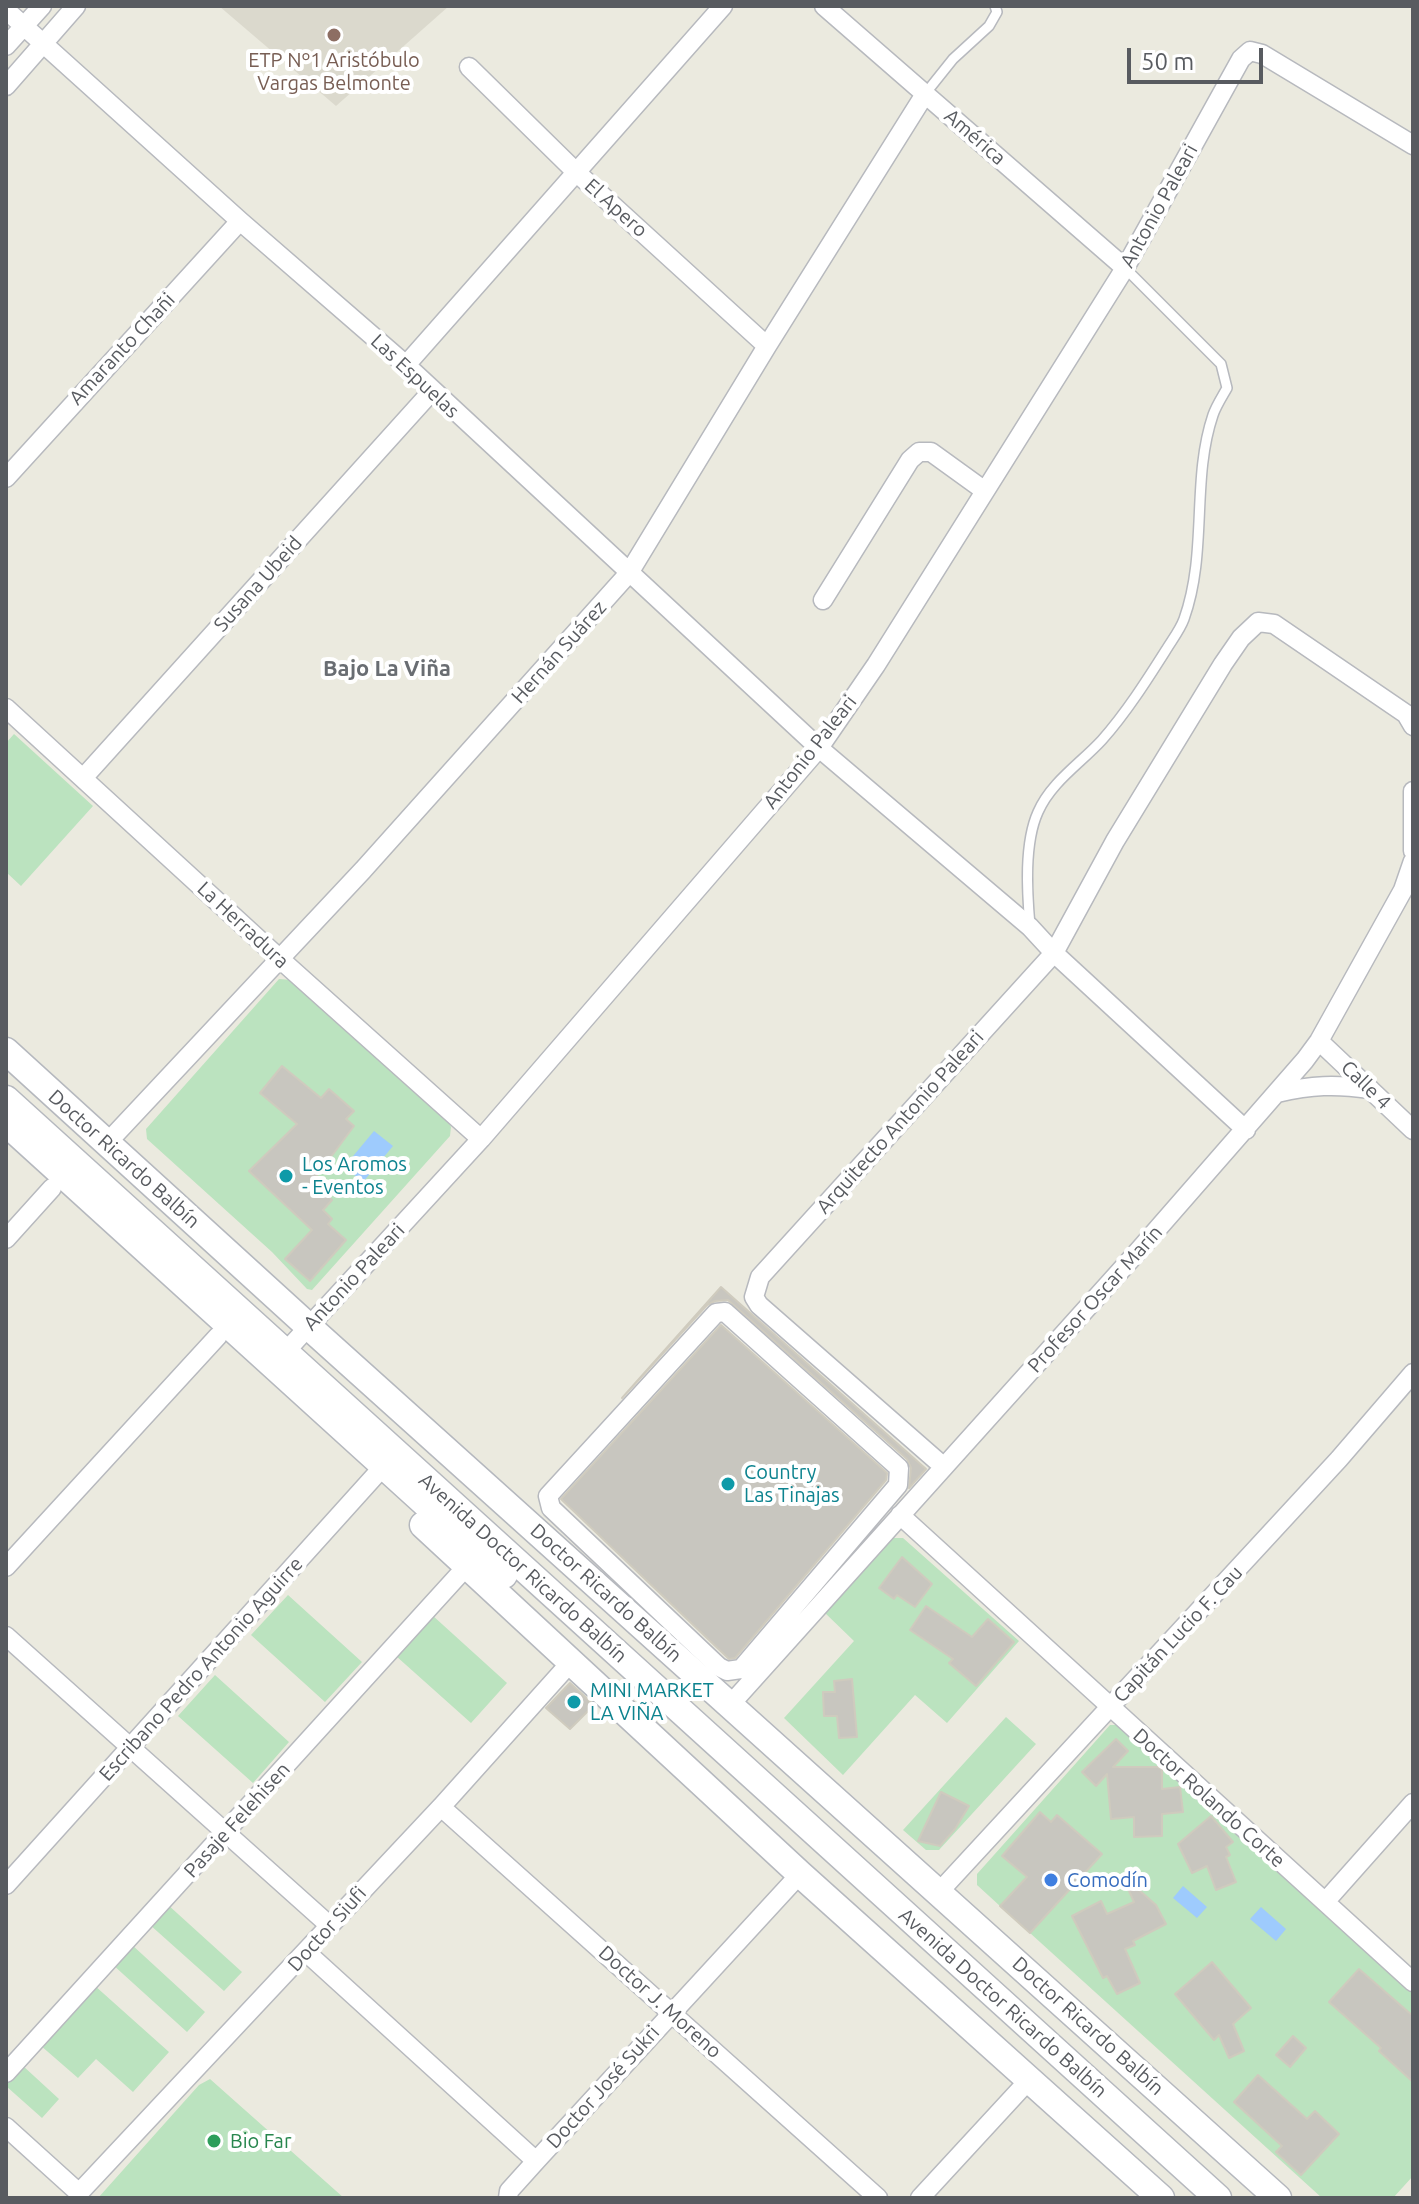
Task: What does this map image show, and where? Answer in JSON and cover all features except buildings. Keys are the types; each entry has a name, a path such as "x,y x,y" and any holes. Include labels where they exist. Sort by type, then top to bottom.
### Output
{"street":[{"path":"6,46 42,6"},
{"path":"6,86 76,6"},
{"path":"406,365 723,6"},
{"name":"América","path":"824,6 1125,268"},
{"name":"Las Espuelas","path":"6,10 240,221 406,365 819,748 1030,927 1054,953 1246,1130"},
{"name":"Antonio Paleari","path":"278,1359 481,1139 819,748 876,665 1125,268 1241,59 1250,51 1262,54 1413,145"},
{"name":"El Apero","path":"469,67 576,172 767,346"},
{"name":"Hernán Suárez","path":"107,1143 363,870 629,573 925,94"},
{"name":"Amaranto Chañi","path":"6,478 240,221"},
{"name":"Susana Ubeid","path":"84,777 432,391"},
{"path":"823,600 910,460 919,452 931,452 985,491"},
{"name":"Arquitecto Antonio Paleari","path":"944,1467 770,1316 754,1297 760,1277 1054,953 1115,841 1223,664 1241,638 1258,622 1274,624 1406,714 1413,726"},
{"name":"La Herradura","path":"6,708 481,1139"},
{"path":"1413,791 1413,851"},
{"name":"Profesor Oscar Marín","path":"730,1705 1277,1093 1319,1041 1403,890 1413,861"},
{"name":"Calle 4","path":"1319,1041 1413,1130"},
{"name":"Doctor Ricardo Balbín","path":"6,1051 308,1326 628,1598 730,1705 1278,2198"},
{"path":"1277,1093 1310,1085 1338,1084 1370,1089"},
{"name":"Avenida Doctor Ricardo Balbín","path":"6,1099 278,1359 384,1466 1195,2198"},
{"name":"Avenida Doctor Ricardo Balbín","path":"6,1123 278,1359"},
{"path":"6,1146 218,1336 384,1466 466,1567 800,1874 1161,2198"},
{"path":"6,1239 52,1188"},
{"path":"725,1312 899,1468 898,1485 741,1669 727,1671 719,1667 628,1598 551,1508 548,1496 716,1313 725,1312"},
{"path":"6,1567 218,1336"},
{"name":"Capitán Lucio F. Cau","path":"939,1892 1339,1459 1413,1373"},
{"name":"Avenida Doctor Ricardo Balbín","path":"384,1466 1218,2198"},
{"name":"Escribano Pedro Antonio Aguirre","path":"6,1885 384,1466"},
{"name":"Doctor Rolando Corte","path":"900,1515 1413,1982"},
{"name":"Pasaje Felehisen","path":"6,2073 466,1567"},
{"path":"6,1636 329,1925"},
{"name":"Doctor Siufi","path":"6,2127 79,2193 441,1807 571,1662"},
{"path":"1325,1902 1413,1803"},
{"name":"Doctor J. Moreno","path":"441,1807 878,2198"},
{"name":"Doctor José Sukri","path":"508,2198 509,2191 536,2161 800,1874"},
{"path":"306,1952 536,2161"},
{"path":"920,2198 1028,2081"}],"lane":[{"path":"925,94 953,59 989,26 997,12 995,6"},
{"path":"1030,927 1028,872 1038,810 1049,792 1102,740 1184,622 1195,581 1200,538 1203,454 1213,413 1227,388 1221,364 1125,268"}],"shaded area":[{"name":"ETP Nº1 Aristóbulo Vargas Belmonte","path":"219,6 449,6 336,106"}],"green space":[{"path":"14,734 93,806 21,886 6,872 6,743"},
{"path":"279,979 292,980 447,1119 451,1127 450,1136 312,1290 307,1289 272,1252 147,1139 146,1129"},
{"path":"893,1538 903,1538 1019,1641 947,1723 915,1695 843,1775 784,1718 854,1641 824,1612"},
{"path":"288,1595 362,1662 325,1702 251,1635"},
{"path":"432,1615 507,1683 471,1723 396,1656"},
{"path":"215,1675 289,1742 253,1783 178,1716"},
{"path":"1006,1717 1036,1744 939,1850 926,1850 903,1830"},
{"path":"1110,1725 1121,1725 1413,1990 1413,2176 1393,2198 1322,2198 1030,1933 1101,1855 1072,1828 1000,1906 977,1885 977,1874"},
{"path":"167,1904 242,1972 224,1991 149,1924"},
{"path":"131,1944 205,2012 187,2032 112,1964"},
{"path":"94,1985 169,2052 133,2092 96,2059 78,2078 40,2045"},
{"path":"22,2065 59,2099 42,2118 6,2086"},
{"name":"Bio Far","path":"210,2079 344,2198 98,2198 199,2085"}],"water":[{"path":"374,1131 393,1146 363,1182 344,1167"},
{"path":"1183,1886 1207,1907 1197,1918 1173,1898"},
{"path":"1261,1907 1286,1929 1276,1941 1250,1919"}],"place":[{"name":"ETP Nº1 Aristóbulo Vargas Belmonte","path":"334,35"},
{"name":"Los Aromos - Eventos","path":"286,1176"},
{"name":"Country Las Tinajas","path":"728,1484"},
{"name":"MINI MARKET LA VIÑA","path":"574,1702"},
{"name":"Comodín","path":"1051,1880"},
{"name":"Bio Far","path":"214,2141"}],"district":[{"name":"Bajo La Viña","path":"387,669"}]}
